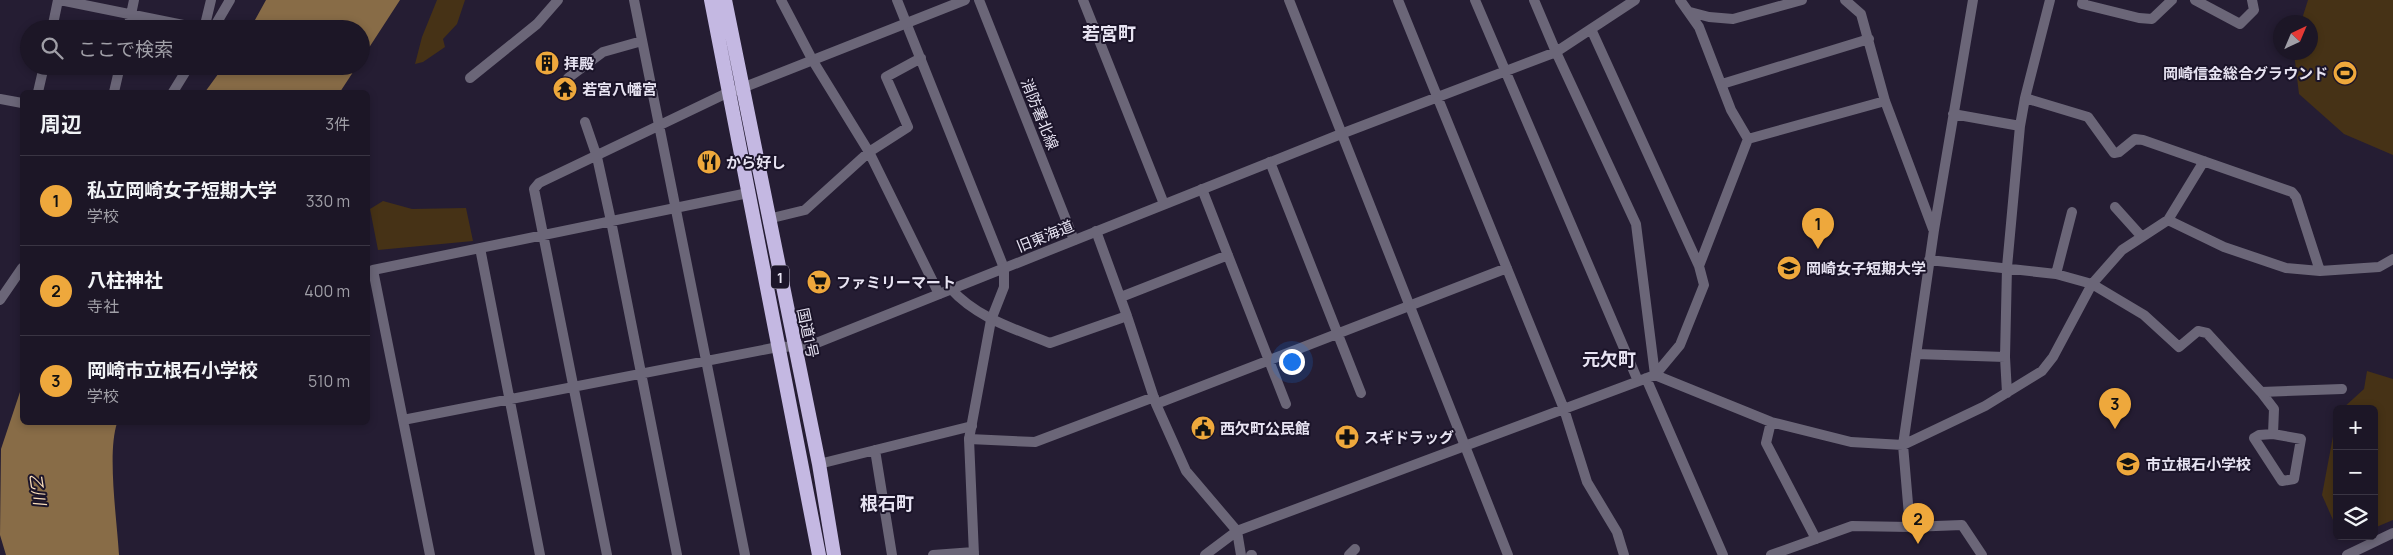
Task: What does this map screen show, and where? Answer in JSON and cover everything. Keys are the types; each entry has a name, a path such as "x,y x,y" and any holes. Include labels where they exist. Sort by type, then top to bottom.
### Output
{"highway":[{"name":"1","path":"711,0 820,555"},
{"name":"国道1号","path":"725,0 819,464 834,555"}],"street":[{"path":"54,20 59,0 157,20"},
{"path":"130,20 134,0"},
{"path":"206,20 211,0"},
{"path":"218,20 230,0"},
{"path":"470,78 537,24 558,0"},
{"path":"634,0 745,555"},
{"path":"781,0 813,61 870,152 938,294"},
{"path":"403,420 778,347 809,346 1004,268 897,0"},
{"path":"607,555 534,189 539,183 597,157 729,92 813,61 965,0"},
{"name":"消防署北線","path":"979,0 1074,240"},
{"path":"1083,0 1164,204"},
{"path":"1289,0 1508,555"},
{"path":"1398,0 1564,409 1587,482 1617,532 1624,555"},
{"path":"1474,0 1646,378 1723,555"},
{"path":"1534,0 1556,52 1636,224 1646,378"},
{"name":"旧東海道","path":"974,553 969,439 991,320 1004,287 1004,268 1341,134 1556,52 1635,0"},
{"path":"1680,0 1699,27 1731,110 1748,139"},
{"path":"1690,12 1709,18 1733,20 1802,0"},
{"path":"1845,0 1861,14 1885,101 1934,230"},
{"path":"1910,527 1903,445 1929,260 1973,0"},
{"path":"2007,393 2005,357 2007,267 2020,126 2025,98 2050,0"},
{"path":"2083,0 2082,4 2139,18 2152,19 2172,0"},
{"path":"2195,0 2240,24 2254,10 2252,0"},
{"path":"1205,555 1237,531 1646,378 1680,345 1704,285 1699,266 1591,29"},
{"path":"1722,84 1869,40"},
{"path":"568,78 603,52 642,41"},
{"path":"768,219 804,210 870,152 908,127 886,76 921,58"},
{"path":"38,90 42,75"},
{"path":"114,90 118,75"},
{"path":"174,90 183,75"},
{"path":"2025,98 2088,117 2114,153 2119,152 2135,139 2292,192 2296,197 2320,271"},
{"path":"0,99 20,103"},
{"path":"1748,139 1885,101"},
{"path":"1954,114 2020,126"},
{"path":"585,122 597,157 611,221 677,555"},
{"path":"1699,266 1748,139"},
{"path":"1646,378 1771,422 1851,442 1903,445 1985,406 2042,371 2053,356 2092,284 2122,250 2168,220 2204,161"},
{"path":"1270,162 1361,393"},
{"path":"1202,189 1286,404"},
{"path":"430,555 373,270 748,193"},
{"path":"2115,207 2142,237"},
{"path":"2056,274 2072,212"},
{"path":"2168,220 2224,247 2286,268 2320,271 2379,267 2393,259"},
{"path":"1096,231 1155,400 1186,471 1237,531 1241,555"},
{"path":"480,248 540,555"},
{"path":"1120,298 1228,255"},
{"path":"1929,260 2007,267 2056,274 2092,284 2144,315 2179,348 2198,330 2207,333 2274,409 2273,434"},
{"path":"969,439 1035,442 1269,361 1408,305 1507,268"},
{"path":"0,300 20,271"},
{"path":"950,289 991,320 1050,343 1127,316"},
{"path":"1916,354 2005,357"},
{"path":"2261,392 2342,389"},
{"path":"1771,422 1766,443 1816,539"},
{"path":"819,464 972,426"},
{"path":"2273,434 2301,439 2294,479 2282,481 2254,438 2260,435 2273,434"},
{"path":"875,450 892,555"},
{"path":"1771,555 1852,526 1910,527 1962,525 1982,555"},
{"path":"2347,555 2393,533"},
{"path":"932,555 974,553"}],"shaded area":[{"path":"437,0 465,0 457,24 443,39 445,47 423,62 415,64 422,37"},
{"name":"岡崎信金総合グラウンド","path":"2308,0 2393,0 2393,155 2344,134 2299,94 2295,60 2318,60 2318,15 2303,15"},
{"path":"383,201 412,209 466,208 473,241 378,250 370,209"},
{"path":"2367,371 2393,379 2393,520 2378,526 2378,405 2346,405 2364,389"},
{"path":"2333,436 2333,520 2322,495"}],"water":[{"path":"266,0 400,0 370,46 370,20 255,20"},
{"path":"217,75 351,75 341,90 206,90"},
{"name":"乙川","path":"20,392 20,425 117,425 114,436 113,469 119,555 6,555 0,535 1,449"}],"place":[{"name":"拝殿","path":"547,63"},
{"name":"岡崎信金総合グラウンド","path":"2345,73"},
{"name":"若宮八幡宮","path":"565,89"},
{"name":"から好し","path":"709,162"},
{"name":"私立岡崎女子短期大学","path":"1818,249"},
{"name":"岡崎女子短期大学","path":"1789,268"},
{"name":"ファミリーマート","path":"819,282"},
{"name":"西欠町公民館","path":"1203,428"},
{"name":"岡崎市立根石小学校","path":"2115,429"},
{"name":"スギドラッグ","path":"1347,437"},
{"name":"市立根石小学校","path":"2128,464"},
{"name":"八柱神社","path":"1918,544"}],"district":[{"name":"若宮町","path":"1109,33"},
{"name":"元欠町","path":"1609,359"},
{"name":"根石町","path":"887,503"}]}
